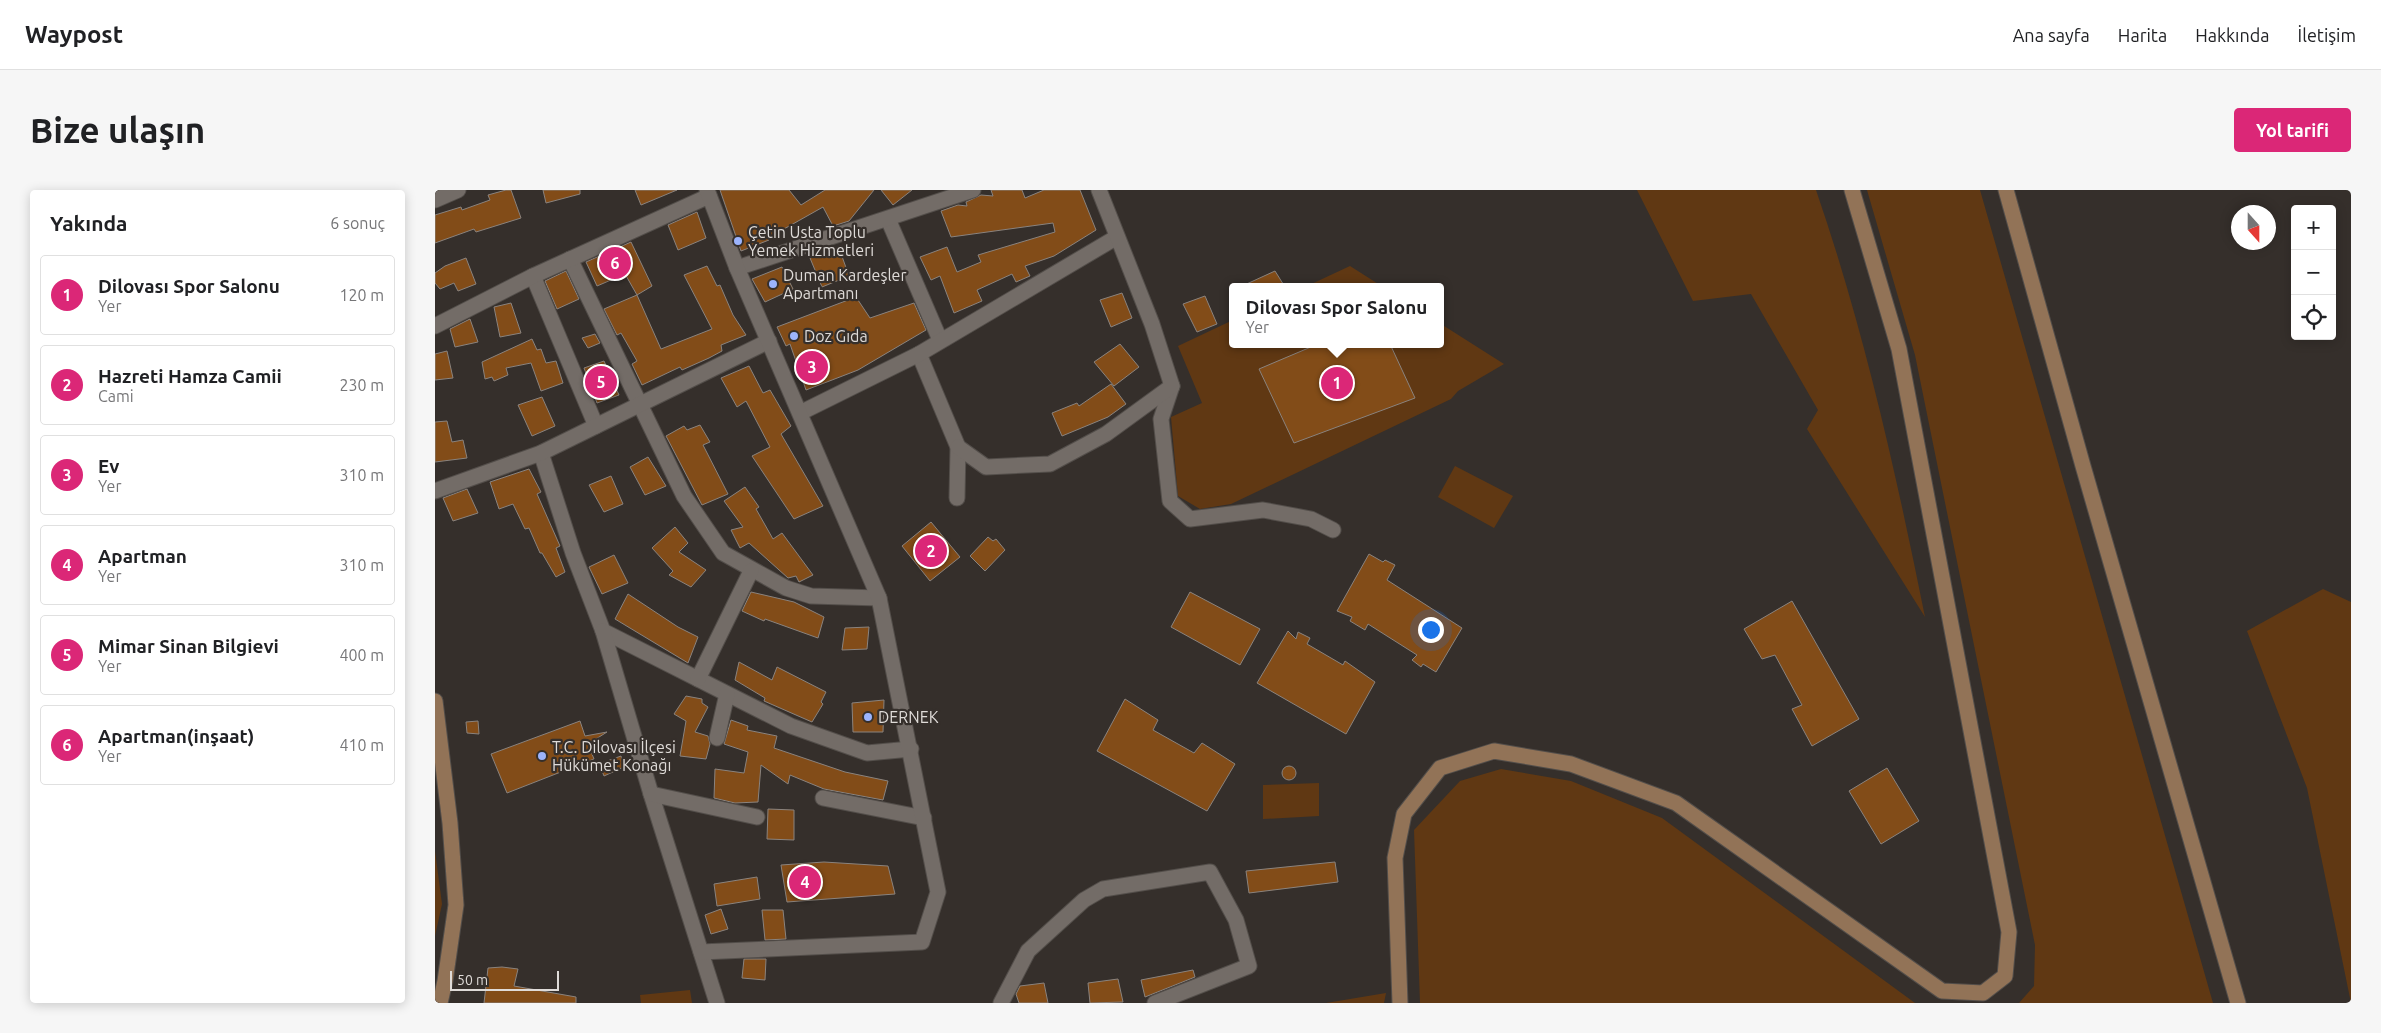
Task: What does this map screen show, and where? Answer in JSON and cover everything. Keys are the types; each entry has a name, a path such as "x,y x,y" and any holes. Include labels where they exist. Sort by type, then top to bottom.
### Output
{"street":[{"path":"435,200 458,190"},
{"path":"737,268 973,190"},
{"path":"1099,190 1152,324 1172,386 1161,419 1171,501 1190,519 1263,510 1311,519 1333,530"},
{"path":"1400,1003 1395,858 1404,814 1440,768 1494,751 1571,764 1676,803 1942,992 1983,993 2005,976 2009,932 1901,358 1852,190"},
{"path":"2006,190 2083,466 2238,1003"},
{"path":"435,326 533,276 708,193 737,268 879,598 911,749 938,892 922,942 701,952"},
{"path":"888,218 940,340"},
{"path":"800,413 919,354 1117,237"},
{"path":"570,259 684,496 723,553 786,588 811,596 879,598"},
{"path":"533,276 596,426"},
{"path":"435,491 541,453 769,341"},
{"path":"919,354 958,447 957,498"},
{"path":"958,447 986,467 1050,464 1106,434 1172,386"},
{"path":"541,453 573,553 603,631 651,794 717,1003"},
{"path":"698,679 751,570"},
{"path":"603,631 791,726 867,752 911,749"},
{"path":"717,738 727,694"},
{"path":"435,700 450,823 456,905 440,1003"},
{"path":"651,794 757,817"},
{"path":"823,798 924,818"},
{"path":"1001,1003 1028,950 1090,896 1103,889 1210,872 1236,920 1249,966 1155,1003"}],"shaded area":[{"path":"1637,190 1816,190 1849,295 1878,402 1925,617 1807,429 1818,410 1751,294 1693,301"},
{"path":"1867,190 1980,190 2213,1003 2019,1003 2034,986 2035,945 1915,355"},
{"path":"1350,266 1377,283 1314,283"},
{"path":"1229,322 1229,348 1444,348 1444,326 1504,364 1458,391 1451,399 1231,504 1200,509 1178,496 1171,417 1202,403 1178,346"},
{"path":"1455,466 1513,496 1494,528 1438,497"},
{"path":"2323,589 2351,602 2351,1003 2307,788 2247,631"},
{"path":"1501,769 1571,781 1662,818 1915,1003 1420,1003 1414,830 1460,781"},
{"path":"1319,783 1319,816 1263,819 1263,785"},
{"path":"435,851 442,904 435,936"},
{"path":"690,990 692,1003 641,1003 640,995"},
{"path":"1386,993 1384,1003 1326,1003"}],"building":[{"path":"511,190 521,218 476,232 474,229 435,243 435,215 461,207 462,210 490,200 488,195"},
{"path":"543,190 580,190 580,194 546,203"},
{"path":"635,190 677,190 641,205"},
{"path":"720,190 789,190 801,205 825,190 874,190 849,221 833,226 823,207 768,238 769,240 741,251"},
{"path":"881,190 912,190 893,205"},
{"path":"991,190 1022,190 1025,198 1044,190 1080,190 1096,230 1054,256 1025,266 1030,276 1016,282 1012,274 977,290 982,301 954,313 940,276 931,280 920,257 947,247 957,272 981,262 978,255 1055,232 1053,223 951,237 941,211 958,205 967,206 966,202 981,195 993,196"},
{"path":"697,212 706,238 678,250 668,225"},
{"path":"631,242 652,286 637,295 625,274 597,286 586,262"},
{"path":"839,248 849,276 822,287 810,258"},
{"path":"466,258 476,284 458,291 454,283 440,289 435,283 435,273 445,266"},
{"path":"707,266 717,286 720,285 733,315 746,335 721,345 722,351 709,358 682,370 680,367 642,385 632,364 637,361 621,333 617,335 604,309 637,295 661,349 712,329 684,275"},
{"name":"Duman Kardeşler Apartmanı","path":"782,267 793,289 765,302 752,279"},
{"path":"566,271 579,299 557,309 545,281"},
{"path":"1275,271 1282,283 1249,283"},
{"path":"1122,293 1132,318 1111,327 1100,300"},
{"path":"1205,296 1217,324 1197,332 1183,304"},
{"path":"856,297 870,318 914,303 926,330 858,370 806,390 790,344 786,346 777,327"},
{"path":"511,303 521,333 500,337 494,307"},
{"path":"470,319 478,342 455,347 450,329"},
{"path":"595,334 600,343 588,348 582,338"},
{"path":"532,339 537,350 541,349 546,363 556,361 563,383 541,391 531,363 506,368 508,375 494,381 492,377 485,379 482,362"},
{"path":"1120,344 1139,367 1114,386 1094,362"},
{"path":"1309,348 1392,348 1415,398 1294,443 1259,369"},
{"path":"447,351 453,378 435,380 435,354"},
{"path":"604,361 619,395 597,403 584,368"},
{"path":"749,366 763,393 770,390 791,426 781,434 823,506 794,519 752,456 770,447 746,401 737,407 721,378"},
{"path":"1111,384 1126,404 1108,417 1062,436 1052,413 1077,403 1079,406"},
{"path":"542,397 555,426 532,436 518,405"},
{"path":"447,421 452,442 463,440 467,458 435,462 435,422"},
{"path":"700,425 710,442 703,445 728,494 702,505 666,436 684,426 687,430"},
{"path":"648,457 666,486 645,495 630,467"},
{"path":"529,469 541,492 537,494 560,546 556,548 565,572 556,577 542,553 540,553 529,528 525,529 513,504 499,509 490,482"},
{"path":"611,476 623,504 604,512 589,485"},
{"path":"745,487 759,507 756,509 773,539 782,533 813,575 799,582 796,576 788,578 749,543 740,548 731,530 743,527 724,501"},
{"path":"467,489 478,513 453,521 443,498"},
{"path":"931,522 960,557 930,581 902,546"},
{"path":"675,527 688,543 679,552 706,570 691,587 669,575 673,571 652,548"},
{"path":"988,537 993,541 996,539 1005,550 985,571 970,556"},
{"path":"1369,554 1383,562 1385,560 1395,565 1387,580 1462,628 1436,672 1423,664 1421,667 1412,660 1417,655 1368,624 1365,630 1350,621 1352,617 1337,611"},
{"path":"614,555 628,583 602,594 589,567"},
{"path":"751,592 794,602 824,617 818,638 765,619 764,621 742,611"},
{"path":"1190,592 1260,629 1240,665 1171,627"},
{"path":"628,594 678,627 698,637 688,663 615,619"},
{"path":"1792,601 1859,719 1812,746 1792,709 1802,705 1775,655 1762,659 1744,629"},
{"path":"869,627 867,649 842,650 845,628"},
{"path":"1288,631 1296,639 1298,632 1310,638 1307,644 1343,665 1345,661 1375,682 1346,734 1257,683"},
{"path":"739,662 772,680 777,667 826,692 821,702 823,704 812,722 764,701 765,698 735,680"},
{"path":"686,696 702,699 702,703 708,707 695,732 708,736 710,744 706,759 680,756 686,721 674,714"},
{"path":"1125,699 1158,720 1153,730 1194,753 1202,743 1235,764 1207,811 1097,751"},
{"name":"DERNEK","path":"884,700 883,732 853,732 852,703"},
{"path":"731,720 748,726 747,730 777,736 774,748 845,772 888,781 883,800 824,789 790,775 788,784 761,765 758,802 735,803 714,798 715,769 744,773 748,752 724,744"},
{"path":"478,721 479,734 467,733 466,722"},
{"name":"T.C. Dilovası İlçesi Hükümet Konağı","path":"580,721 585,736 607,732 588,744 594,759 507,793 491,754"},
{"path":"621,756 624,767 604,776 599,764"},
{"path":"1289,766 1294,768 1296,773 1294,778 1289,780 1284,778 1282,773 1284,768"},
{"path":"1887,768 1919,821 1881,844 1849,791"},
{"path":"768,809 794,810 794,840 767,839"},
{"path":"824,862 888,866 895,894 787,902 781,865"},
{"path":"1335,862 1338,882 1249,893 1246,871"},
{"path":"757,877 760,899 717,906 714,884"},
{"path":"721,909 728,929 711,934 705,915"},
{"path":"762,910 783,910 786,939 765,940"},
{"path":"744,959 766,959 765,980 742,978"},
{"path":"488,968 518,969 514,986 576,997 576,1003 484,1003"},
{"path":"1193,970 1195,977 1145,997 1141,980"},
{"path":"1118,979 1123,1002 1090,1003 1088,983"},
{"path":"1044,983 1048,1003 1019,1003 1016,994 1020,986"}],"place":[{"name":"Çetin Usta Toplu Yemek Hizmetleri","path":"738,241"},
{"name":"Apartman(inşaat)","path":"615,263"},
{"name":"Duman Kardeşler Apartmanı","path":"773,284"},
{"name":"Doz Gıda","path":"794,336"},
{"name":"Ev","path":"812,367"},
{"name":"Mimar Sinan Bilgievi","path":"601,382"},
{"name":"Dilovası Spor Salonu","path":"1337,383"},
{"name":"Hazreti Hamza Camii","path":"931,551"},
{"name":"DERNEK","path":"868,717"},
{"name":"T.C. Dilovası İlçesi Hükümet Konağı","path":"542,756"},
{"name":"Apartman","path":"805,882"}]}
